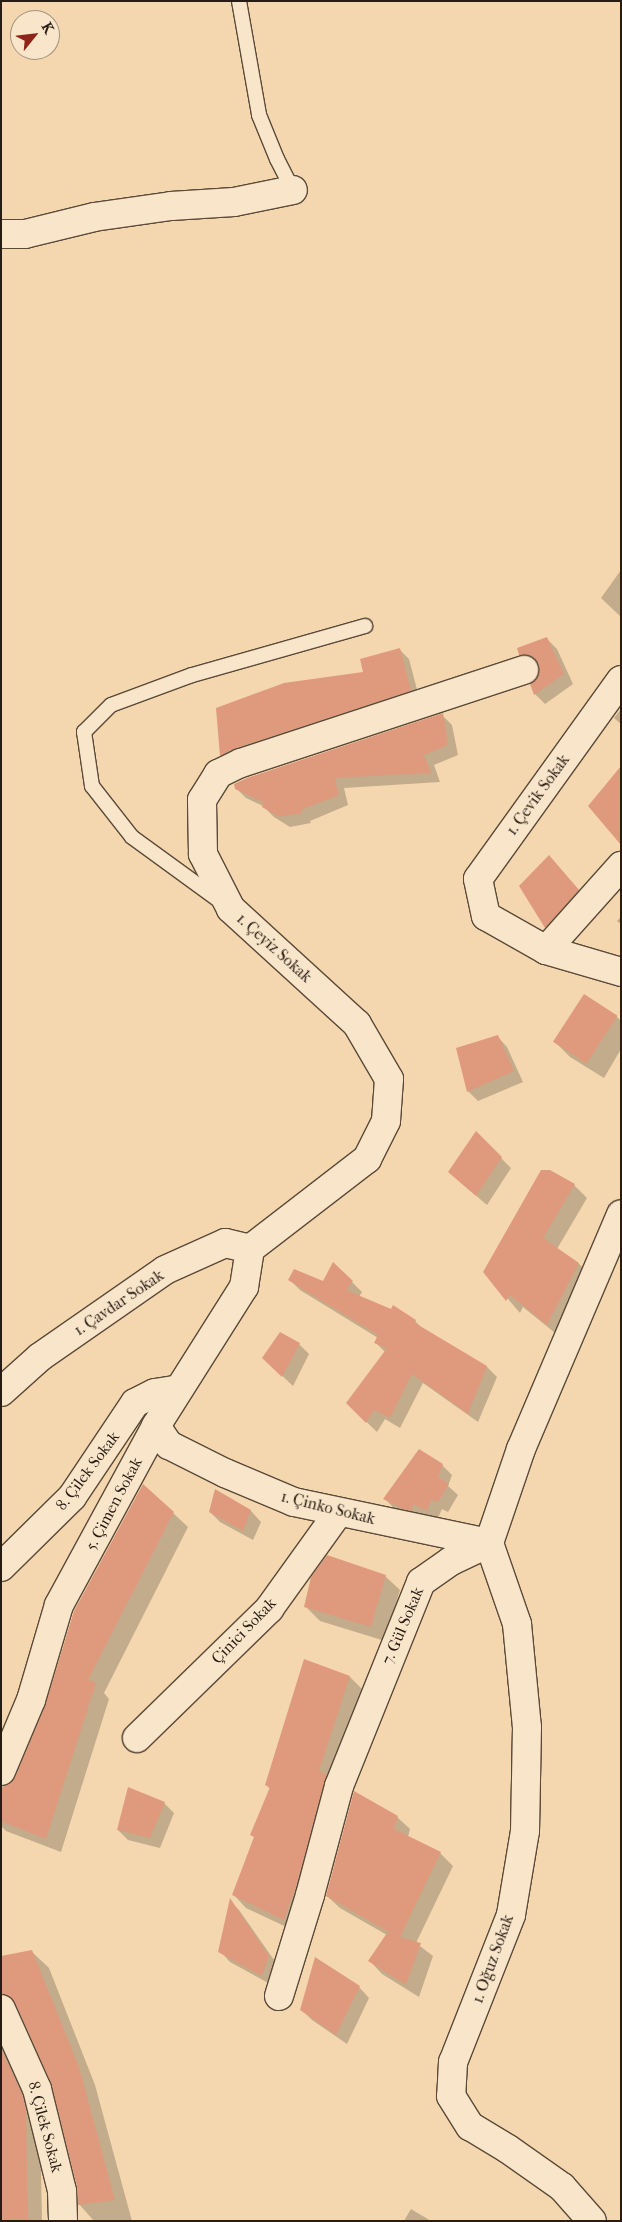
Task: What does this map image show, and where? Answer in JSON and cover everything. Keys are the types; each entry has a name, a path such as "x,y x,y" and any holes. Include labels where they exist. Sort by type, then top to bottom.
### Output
{"street":[{"path":"1,234 25,234 94,217 171,206 234,202 293,190"},
{"name":"1. Çeyiz Sokak","path":"250,1249 367,1158 386,1121 389,1079 357,1024 231,909 203,854 202,800 218,774 241,763 524,670"},
{"name":"1. Çevik Sokak","path":"546,950 486,916 478,879 621,680"},
{"path":"621,866 546,950 621,972"},
{"path":"490,1543 521,1449 621,1214"},
{"name":"1. Çavdar Sokak","path":"1,1392 40,1357 165,1270 225,1243 250,1249"},
{"name":"5. Çimen Sokak","path":"1,1771 31,1700 59,1605 156,1426 244,1287 250,1249"},
{"name":"8. Çilek Sokak","path":"1,1567 72,1497 135,1404 155,1393 179,1389"},
{"name":"1. Çinko Sokak","path":"156,1426 168,1445 225,1473 294,1502 338,1513 490,1543"},
{"name":"Çinici Sokak","path":"137,1738 269,1609 338,1513"},
{"name":"7. Gül Sokak","path":"278,1996 310,1895 339,1786 421,1582 451,1561 490,1543"},
{"name":"1. Oğuz Sokak","path":"490,1543 517,1624 527,1727 525,1830 511,1915 453,2062 452,2096 470,2126 508,2149 562,2187 592,2221"},
{"name":"8. Çilek Sokak","path":"1,2008 36,2088 62,2191 63,2221"}],"lane":[{"path":"239,1 259,115 277,159 293,190"},
{"path":"231,909 132,837 92,786 84,732 111,705 192,675 366,626"}],"building":[{"path":"547,637 564,674 534,695 530,684 539,674 539,665 534,658 528,655 519,655 517,648"},
{"path":"400,648 411,691 236,748 220,756 216,708 284,683 363,672 360,659"},
{"path":"443,713 448,745 424,755 431,773 335,778 339,795 301,810 302,813 279,817 262,807 263,802 235,789 234,784 247,778"},
{"path":"621,766 621,845 588,806"},
{"path":"549,855 579,890 545,928 519,886"},
{"path":"584,994 618,1016 587,1064 553,1042"},
{"path":"498,1035 514,1071 467,1092 456,1048"},
{"path":"476,1131 502,1157 476,1196 448,1172"},
{"path":"541,1170 550,1170 575,1184 543,1238 579,1263 547,1325 510,1295 506,1301 483,1272"},
{"path":"333,1262 353,1281 346,1290 391,1309 393,1305 416,1320 415,1323 487,1366 468,1414 412,1374 390,1418 374,1410 366,1423 346,1403 387,1348 374,1343 378,1335 288,1280 294,1269 323,1281"},
{"path":"280,1332 300,1343 282,1377 262,1358"},
{"path":"419,1449 443,1464 438,1477 449,1484 438,1502 431,1500 427,1511 414,1504 411,1511 383,1499"},
{"path":"143,1484 174,1512 88,1680 96,1683 46,1839 1,1821 1,1787 10,1784 15,1777 45,1706 74,1611"},
{"path":"215,1489 251,1510 243,1531 209,1512"},
{"path":"327,1555 386,1575 371,1627 304,1607 311,1577"},
{"path":"304,1659 350,1676 319,1771 327,1775 298,1880 284,1920 232,1895 254,1837 250,1835 270,1787 265,1785"},
{"path":"128,1787 165,1802 150,1838 117,1830"},
{"path":"354,1791 398,1816 394,1829 441,1852 400,1937 421,1943 406,1985 368,1961 387,1933 394,1935 326,1896"},
{"path":"230,1898 269,1956 262,1976 218,1952"},
{"path":"32,1950 79,2067 115,2200 78,2205 77,2187 51,2083 15,2003 10,1996 1,1994 1,1956"},
{"path":"315,1957 360,1986 336,2035 300,2010"},
{"path":"1,2048 22,2094 26,2108 28,2221 1,2221"}]}
